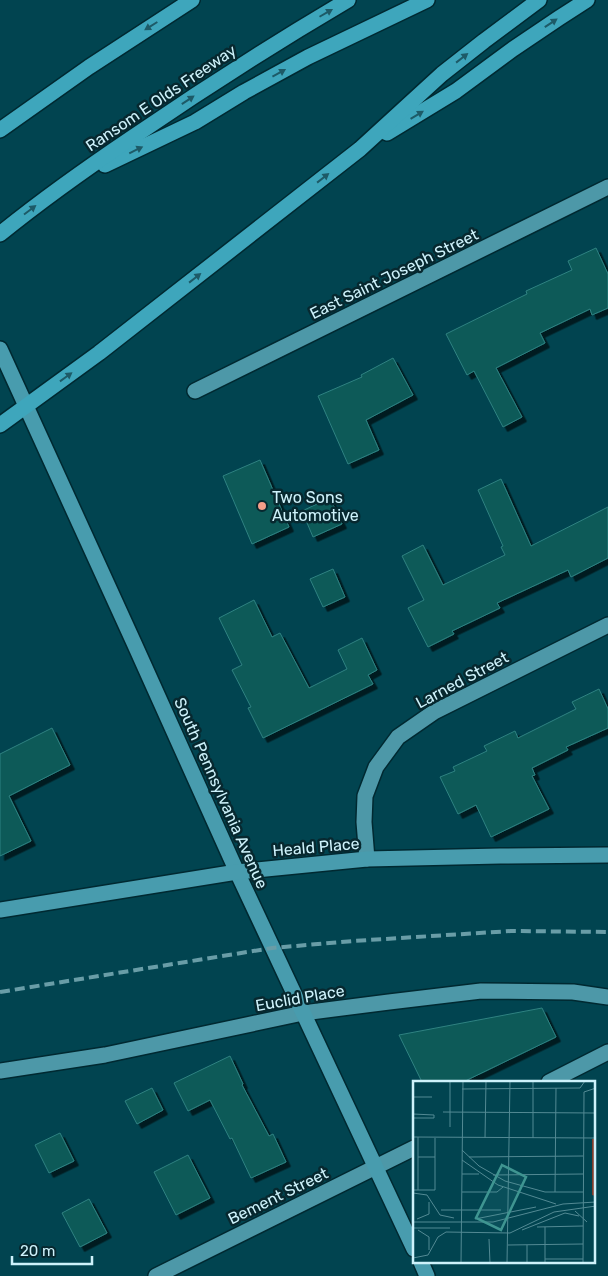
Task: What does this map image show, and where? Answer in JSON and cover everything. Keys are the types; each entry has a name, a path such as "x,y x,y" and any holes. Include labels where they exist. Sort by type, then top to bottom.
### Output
{"highway":[{"path":"0,130 89,67 192,0"},
{"name":"Ransom E Olds Freeway","path":"0,234 61,186 232,70 348,0"},
{"path":"61,186 195,122 244,92 308,57 427,0"},
{"path":"0,425 99,354 360,149 442,74 540,0"},
{"path":"360,149 456,91 520,44 587,0"}],"main road":[{"name":"South Pennsylvania Avenue","path":"0,349 237,872 413,1247"},
{"name":"Heald Place","path":"0,910 237,872 367,860 608,855"},
{"path":"422,1264 427,1276"}],"street":[{"name":"East Saint Joseph Street","path":"194,391 608,187"},
{"name":"Larned Street","path":"367,860 364,822 365,796 376,767 398,737 434,712 608,625"},
{"name":"Euclid Place","path":"0,1071 105,1055 303,1013 481,991 573,992 608,997"},
{"path":"551,1081 608,1052"},
{"name":"Bement Street","path":"156,1276 413,1149"}],"building":[{"path":"596,248 608,274 608,308 592,315 590,309 540,333 545,343 496,368 522,417 503,427 474,371 467,375 446,334 527,294 526,291 572,270 568,261"},
{"path":"393,358 413,395 366,420 379,450 348,464 318,396 362,377 361,375"},
{"path":"260,460 289,527 252,544 223,476"},
{"path":"501,479 531,546 608,507 608,558 571,577 568,570 497,603 500,608 452,631 454,634 428,647 408,608 424,600 402,556 423,545 443,585 505,555 501,547 503,546 478,490"},
{"path":"330,498 342,524 313,537 302,511"},
{"path":"333,569 345,597 323,607 310,579"},
{"path":"254,600 272,637 280,633 309,688 347,669 338,650 362,638 377,670 368,675 373,684 263,738 248,708 251,707 232,670 242,665 219,618"},
{"path":"599,689 608,709 608,728 566,747 568,750 532,768 535,775 532,776 549,809 491,837 476,805 458,814 440,777 455,771 453,767 487,751 484,746 515,731 518,738 576,709 572,702"},
{"path":"52,728 70,765 9,796 31,841 0,856 0,754"},
{"path":"542,1008 556,1037 465,1081 422,1081 399,1035"},
{"path":"230,1056 242,1085 269,1136 273,1134 286,1162 251,1178 232,1138 230,1139 210,1100 188,1111 174,1083"},
{"path":"152,1088 163,1110 137,1124 125,1101"},
{"path":"60,1133 74,1161 49,1173 35,1145"},
{"path":"188,1155 210,1198 176,1215 154,1172"},
{"path":"89,1199 107,1233 80,1247 62,1213"}],"railway":[{"path":"0,992 272,948 511,931 608,932"}],"place":[{"name":"Two Sons Automotive","path":"262,506"}]}
